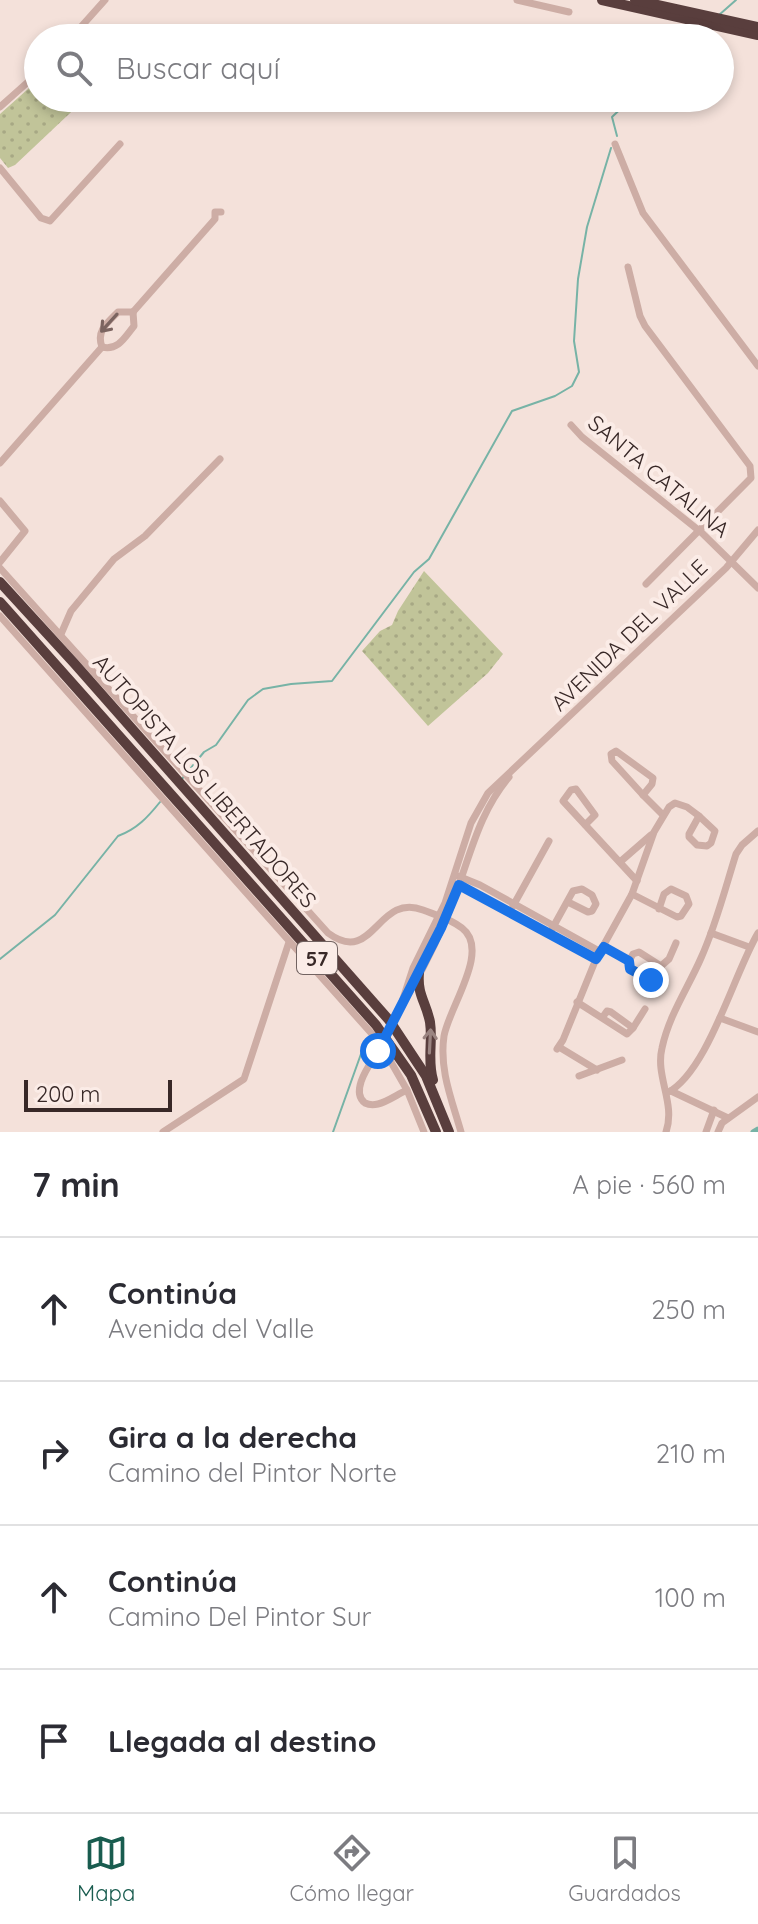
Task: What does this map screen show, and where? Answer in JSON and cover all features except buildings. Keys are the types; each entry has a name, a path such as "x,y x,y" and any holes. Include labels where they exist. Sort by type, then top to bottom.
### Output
{"highway":[{"path":"602,0 725,24"},
{"path":"635,0 702,19"},
{"path":"734,25 758,27"},
{"path":"734,26 758,35"},
{"name":"AUTOPISTA LOS LIBERTADORES","path":"0,582 172,765 396,1029 420,1064 442,1109 449,1132"},
{"name":"AUTOPISTA LOS LIBERTADORES","path":"0,602 155,783 384,1036 411,1075 436,1132"},
{"path":"419,973 419,992 431,1026 430,1066 442,1109"}],"street":[{"path":"84,24 105,0"},
{"path":"517,0 569,12"},
{"path":"0,107 24,86"},
{"path":"0,168 41,218 48,221 120,144"},
{"path":"615,144 643,213 758,366"},
{"path":"102,347 99,335 103,328 118,312 133,312 215,219"},
{"path":"628,267 645,326 752,472 751,478 646,584"},
{"path":"102,347 114,348 125,336 135,324 133,312"},
{"path":"0,463 102,347"},
{"name":"SANTA CATALINA","path":"571,425 699,531 758,588"},
{"path":"61,634 71,611 114,559 145,536 220,459"},
{"path":"0,501 24,527 25,534 0,565 172,765"},
{"name":"AVENIDA DEL VALLE","path":"407,1090 378,1104 368,1104 362,1099 360,1086 419,973 456,880 478,807 494,786 732,561 758,530"},
{"path":"0,618 155,783"},
{"path":"643,795 652,784 651,775 619,751 613,752 612,761 643,795 663,815"},
{"path":"190,786 322,928 336,939 350,942 364,939 388,914 403,907 416,907 465,930 473,947 470,966 450,1014 444,1044 445,1080 461,1132"},
{"path":"585,825 595,815 594,810 576,789 571,790 563,801 585,825 620,862 637,881"},
{"path":"172,802 289,942 380,1043 407,1090 424,1132"},
{"path":"597,1070 558,1048 600,952 632,894 663,815 675,803 699,816"},
{"path":"666,1132 670,1116 669,1092 660,1063 662,1044 711,933 736,854 758,831"},
{"path":"620,862 654,832"},
{"path":"512,908 549,841"},
{"path":"456,880 552,930 600,952 629,961"},
{"path":"632,894 659,909 677,917 689,904 686,896 671,889 664,894 659,909"},
{"path":"552,930 568,902"},
{"name":"AVENIDA DEL VALLE","path":"400,1008 413,968 442,918"},
{"path":"711,933 758,956"},
{"path":"669,1092 685,1077 720,1018 758,933"},
{"path":"163,1132 244,1079 289,942"},
{"path":"661,966 639,952 633,954 629,961 630,969 651,980 669,959 676,943"},
{"path":"577,1002 627,1034 645,1009"},
{"path":"720,1018 758,1032"},
{"path":"579,1076 622,1060"},
{"path":"669,1092 728,1118"},
{"path":"718,1132 728,1118 758,1097"},
{"path":"706,1132 714,1110"}],"green space":[{"path":"24,93 24,112 71,112 8,168 0,158 0,114"},
{"path":"424,571 503,654 488,673 428,726 362,651 380,631 392,625"}],"waterway":[{"path":"719,15 736,0"},
{"path":"617,112 612,117 617,136"},
{"path":"181,780 204,752 216,745 248,700 263,689 332,681 414,572 429,559 512,411 555,396 572,386 579,372 574,341 578,279 587,227 611,148"},
{"path":"0,959 55,915 118,836 142,822 160,802"},
{"path":"333,1132 366,1040"},
{"path":"753,1132 758,1129"}],"route":[{"path":"378,1051 446,919 459,885 596,959 604,947 629,961 630,969 651,980"}]}
